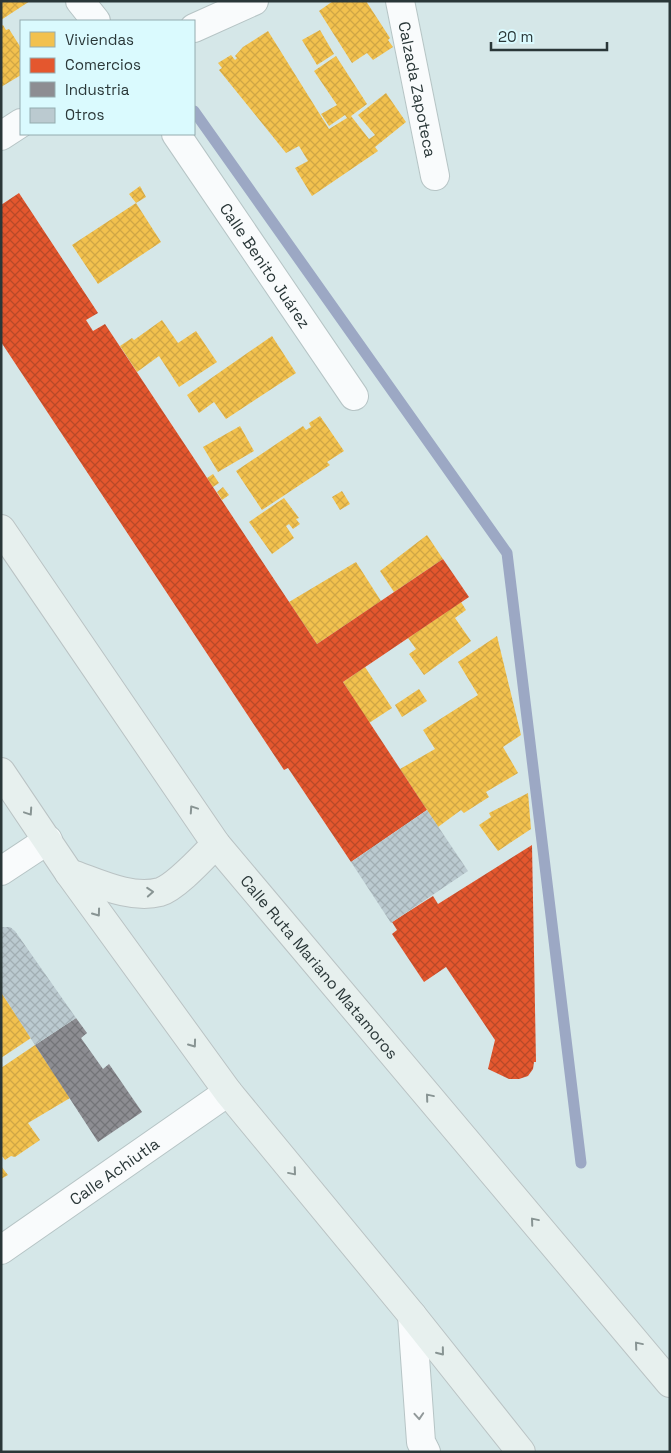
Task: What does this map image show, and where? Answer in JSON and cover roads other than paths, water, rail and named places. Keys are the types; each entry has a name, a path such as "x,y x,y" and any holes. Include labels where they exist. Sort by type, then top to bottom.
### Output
{"main road":[{"name":"Calle Ruta Mariano Matamoros","path":"1,529 216,844 670,1383"},
{"path":"1,772 69,873 228,1092 412,1315 521,1452"},
{"path":"69,873 121,891 140,893 161,892 180,879 216,844"}],"street":[{"path":"80,1 95,20"},
{"path":"195,28 254,1"},
{"name":"Calzada Zapoteca","path":"400,1 436,176"},
{"path":"1,136 20,124"},
{"name":"Calle Benito Juárez","path":"177,135 354,396"},
{"path":"1,871 48,840"},
{"name":"Calle Achiutla","path":"1,1250 228,1092"},
{"path":"412,1315 421,1442 426,1452"}],"waterway":[{"path":"195,112 507,553 581,1163"}]}
